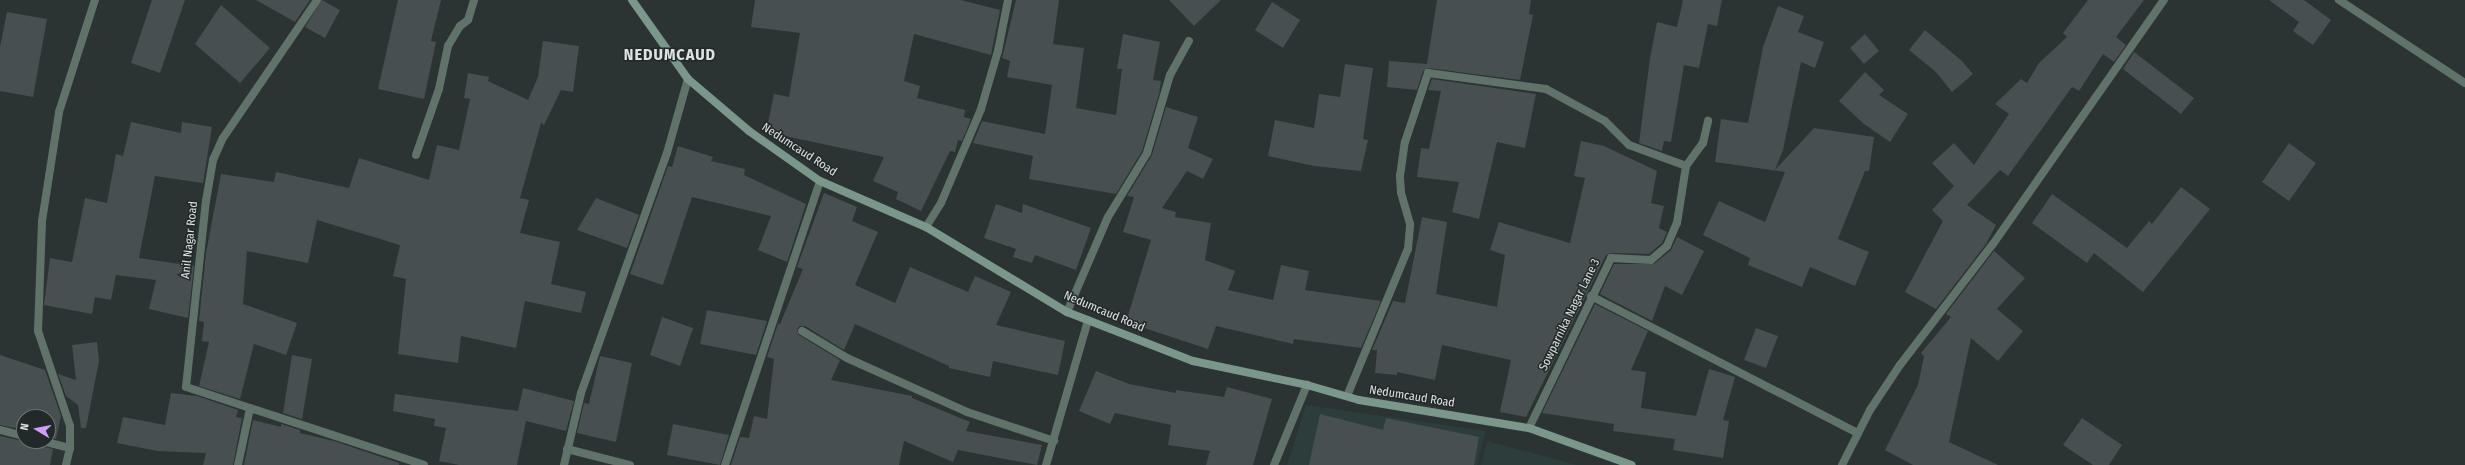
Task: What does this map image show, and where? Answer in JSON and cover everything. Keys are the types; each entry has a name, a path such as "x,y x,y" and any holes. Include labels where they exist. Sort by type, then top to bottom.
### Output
{"main road":[{"name":"Nedumcaud Road","path":"632,0 688,79 749,132 820,181 926,227 1067,312 1193,361 1307,385 1347,396 1529,428 1632,465"}],"street":[{"path":"66,465 70,448 70,426 38,331 42,221 59,112 95,0"},
{"name":"Anil Nagar Road","path":"250,408 186,387 207,194 213,160 223,138 317,0"},
{"path":"416,155 439,89 448,46 460,26 468,20 474,0"},
{"path":"926,227 941,203 981,109 998,51 1008,0"},
{"path":"1842,465 1870,410 1900,364 1993,244 2164,0"},
{"path":"2339,0 2465,83"},
{"path":"1067,312 1108,217 1148,153 1170,74 1189,41"},
{"path":"1347,396 1408,249 1410,224 1401,192 1400,176 1405,142 1428,73 1546,89 1605,121 1629,144 1686,166"},
{"path":"564,465 581,393 667,153 688,79"},
{"name":"Sowparnika Nagar Lane 3","path":"1529,428 1591,296 1611,258 1651,260 1667,246 1677,223 1686,166 1703,143 1708,121"},
{"path":"725,465 820,181"},
{"path":"1591,296 1858,433"},
{"path":"1046,465 1088,320"},
{"path":"802,331 847,358 967,412 1054,441"},
{"path":"1274,465 1307,385"},
{"path":"238,465 250,408 424,465"},
{"path":"0,430 16,434"},
{"path":"56,444 70,448"},
{"path":"567,449 630,465"}],"shaded area":[{"path":"1306,405 1486,431 1477,465 1287,465"},
{"path":"1487,441 1577,465 1481,465"}],"building":[{"path":"152,0 185,0 160,73 131,63"},
{"path":"256,0 310,0 295,22"},
{"path":"322,0 340,10 325,38 305,27"},
{"path":"398,0 441,0 431,41 436,42 424,99 378,89"},
{"path":"755,0 961,0 1000,10 991,55 914,34 904,81 920,86 917,98 965,110 964,117 971,119 962,141 958,140 955,152 950,151 921,211 896,199 898,192 873,181 884,157 766,132 774,94 789,97 800,33 751,27"},
{"path":"1016,0 1059,0 1053,44 1084,48 1076,108 1116,115 1122,69 1117,69 1123,34 1160,42 1153,80 1161,81 1159,94 1142,151 1116,194 1029,179 1033,156 973,143 982,121 1045,134 1052,85 1007,77 1010,61 1002,58"},
{"path":"1169,0 1221,0 1194,26"},
{"path":"1437,0 1531,0 1529,14 1533,15 1520,80 1428,68 1423,71 1417,90 1387,87 1389,61 1427,64"},
{"path":"1683,0 1722,0 1717,26 1708,24 1699,68 1684,65 1671,142 1664,141 1662,151 1639,143 1650,58 1657,22 1677,27"},
{"path":"2088,0 2144,0 2116,37 2126,45 2114,62 2103,54 2079,91 2072,87 2008,176 2000,170 1967,205 1996,225 1986,244 1936,309 1905,292 1943,221 1932,210 1954,186 1932,163 1954,143 1974,165 2009,114 1995,104 2021,79 2027,83 2039,63 2067,37 2063,33"},
{"path":"2269,0 2304,0 2331,20 2313,45 2293,31 2299,22"},
{"path":"1272,2 1300,20 1283,48 1255,30"},
{"path":"221,5 270,48 240,83 195,44"},
{"path":"1778,6 1804,16 1798,32 1824,42 1815,68 1801,62 1783,150 1775,170 1814,128 1874,137 1869,171 1865,171 1838,239 1869,252 1855,286 1810,267 1802,287 1748,265 1750,258 1703,235 1719,201 1765,222 1785,172 1715,162 1721,119 1748,123 1763,47"},
{"path":"7,12 47,19 33,97 0,91 0,47"},
{"path":"1925,30 1962,61 1973,74 1952,92 1936,72 1909,50"},
{"path":"1865,34 1879,51 1864,64 1850,48"},
{"path":"543,41 579,46 573,92 561,90 544,125 541,123 520,198 529,200 520,233 560,242 551,284 586,292 581,313 525,301 516,348 461,336 458,363 398,354 406,279 393,276 400,245 317,220 308,263 247,251 243,304 297,323 286,355 254,344 240,399 199,386 209,342 202,341 204,322 199,321 206,253 221,174 274,182 276,172 349,188 359,158 429,180 437,145 459,150 470,99 464,98 468,73 489,77 488,81 528,100 538,77"},
{"path":"2134,52 2194,98 2181,114 2123,69"},
{"path":"1345,64 1373,68 1363,139 1368,140 1361,171 1314,166 1268,156 1275,120 1314,128 1319,94 1340,97"},
{"path":"1865,72 1884,90 1879,95 1908,114 1890,142 1864,124 1839,101"},
{"path":"1432,79 1536,94 1525,148 1497,142 1479,219 1452,212 1459,182 1417,177 1421,148 1429,149 1441,91 1428,90"},
{"path":"1166,107 1198,117 1188,148 1213,159 1203,179 1187,171 1162,208 1176,212 1175,217 1211,223 1205,260 1235,271 1228,290 1273,300 1281,265 1309,271 1305,290 1381,301 1361,348 1294,339 1293,344 1216,326 1208,349 1126,322 1151,240 1123,232 1134,197 1127,196 1152,155"},
{"path":"131,122 181,133 182,122 212,127 203,183 155,176 139,258 194,266 188,318 149,309 156,280 116,275 111,300 95,297 92,314 44,305 50,258 72,262 85,198 107,203 116,154 123,156"},
{"path":"1581,141 1604,146 1657,171 1651,203 1664,206 1659,228 1667,232 1662,243 1649,254 1611,253 1606,255 1526,417 1500,412 1511,360 1442,345 1435,380 1397,372 1397,375 1375,373 1377,350 1372,350 1393,301 1405,303 1422,217 1447,222 1436,294 1497,307 1505,255 1490,250 1499,222 1570,243 1585,178 1574,176"},
{"path":"2289,143 2316,163 2289,201 2262,182"},
{"path":"678,146 713,157 711,161 745,169 744,175 806,204 787,262 758,250 771,216 692,197 663,285 630,274 668,166 672,167"},
{"path":"2181,187 2210,209 2143,292 2094,253 2087,263 2032,223 2052,194 2127,248 2149,221 2152,224"},
{"path":"824,193 857,207 852,221 878,232 855,285 895,303 910,267 968,292 975,276 1011,292 996,325 1065,341 1058,375 993,361 990,377 949,368 949,366 855,324 844,350 805,326 799,326 797,331 799,335 840,360 831,380 912,396 912,398 970,422 966,431 1042,445 1037,465 958,450 953,462 904,441 899,465 731,465 740,437 749,438 754,416 767,419 774,359 767,357 778,324 780,324 803,269 797,267"},
{"path":"596,198 639,215 627,248 577,230"},
{"path":"996,204 1022,213 1023,204 1091,228 1076,270 1035,255 1032,263 1013,257 1016,249 984,238"},
{"path":"1677,237 1704,251 1682,295 1665,286 1652,321 1600,294 1614,264 1654,264 1671,250"},
{"path":"1994,251 2025,278 1997,309 2023,331 1998,361 1971,338 1949,442 1998,465 1913,465 1885,450 1918,385 1924,356 1921,353 1951,317 1946,314"},
{"path":"1595,304 1648,331 1631,370 1646,372 1641,408 1696,416 1709,369 1735,377 1723,420 1729,421 1723,458 1673,450 1675,439 1613,431 1614,424 1542,413"},
{"path":"707,310 767,321 756,355 700,344"},
{"path":"662,317 693,328 680,366 650,355"},
{"path":"1756,328 1778,336 1766,368 1744,360"},
{"path":"97,342 99,361 86,428 81,428 78,405 66,396 58,374 76,380 72,345"},
{"path":"0,355 45,370 61,416 56,439 56,409 16,409 16,428 0,425"},
{"path":"292,355 312,359 302,419 283,413"},
{"path":"600,356 632,363 616,442 577,433 584,403 589,404"},
{"path":"1096,371 1129,384 1176,393 1176,390 1224,397 1227,387 1272,399 1253,465 1206,465 1210,451 1168,445 1171,425 1115,413 1110,424 1079,411"},
{"path":"523,388 574,401 566,431 526,421 517,465 459,465 439,461 446,428 434,426 435,419 393,411 395,394 518,411"},
{"path":"171,393 197,396 238,410 236,417 242,418 233,465 203,465 206,453 157,451 117,443 123,417 165,425"},
{"path":"1320,414 1383,430 1386,418 1479,437 1474,465 1309,465"},
{"path":"2082,418 2122,445 2109,465 2093,465 2063,445"},
{"path":"253,420 281,427 281,424 300,430 300,433 334,441 399,463 399,465 244,465"},
{"path":"673,424 729,435 720,465 667,455"},
{"path":"0,436 16,439 16,449 53,449 50,465 0,465"}],"district":[{"name":"NEDUMCAUD","path":"670,55"}]}
